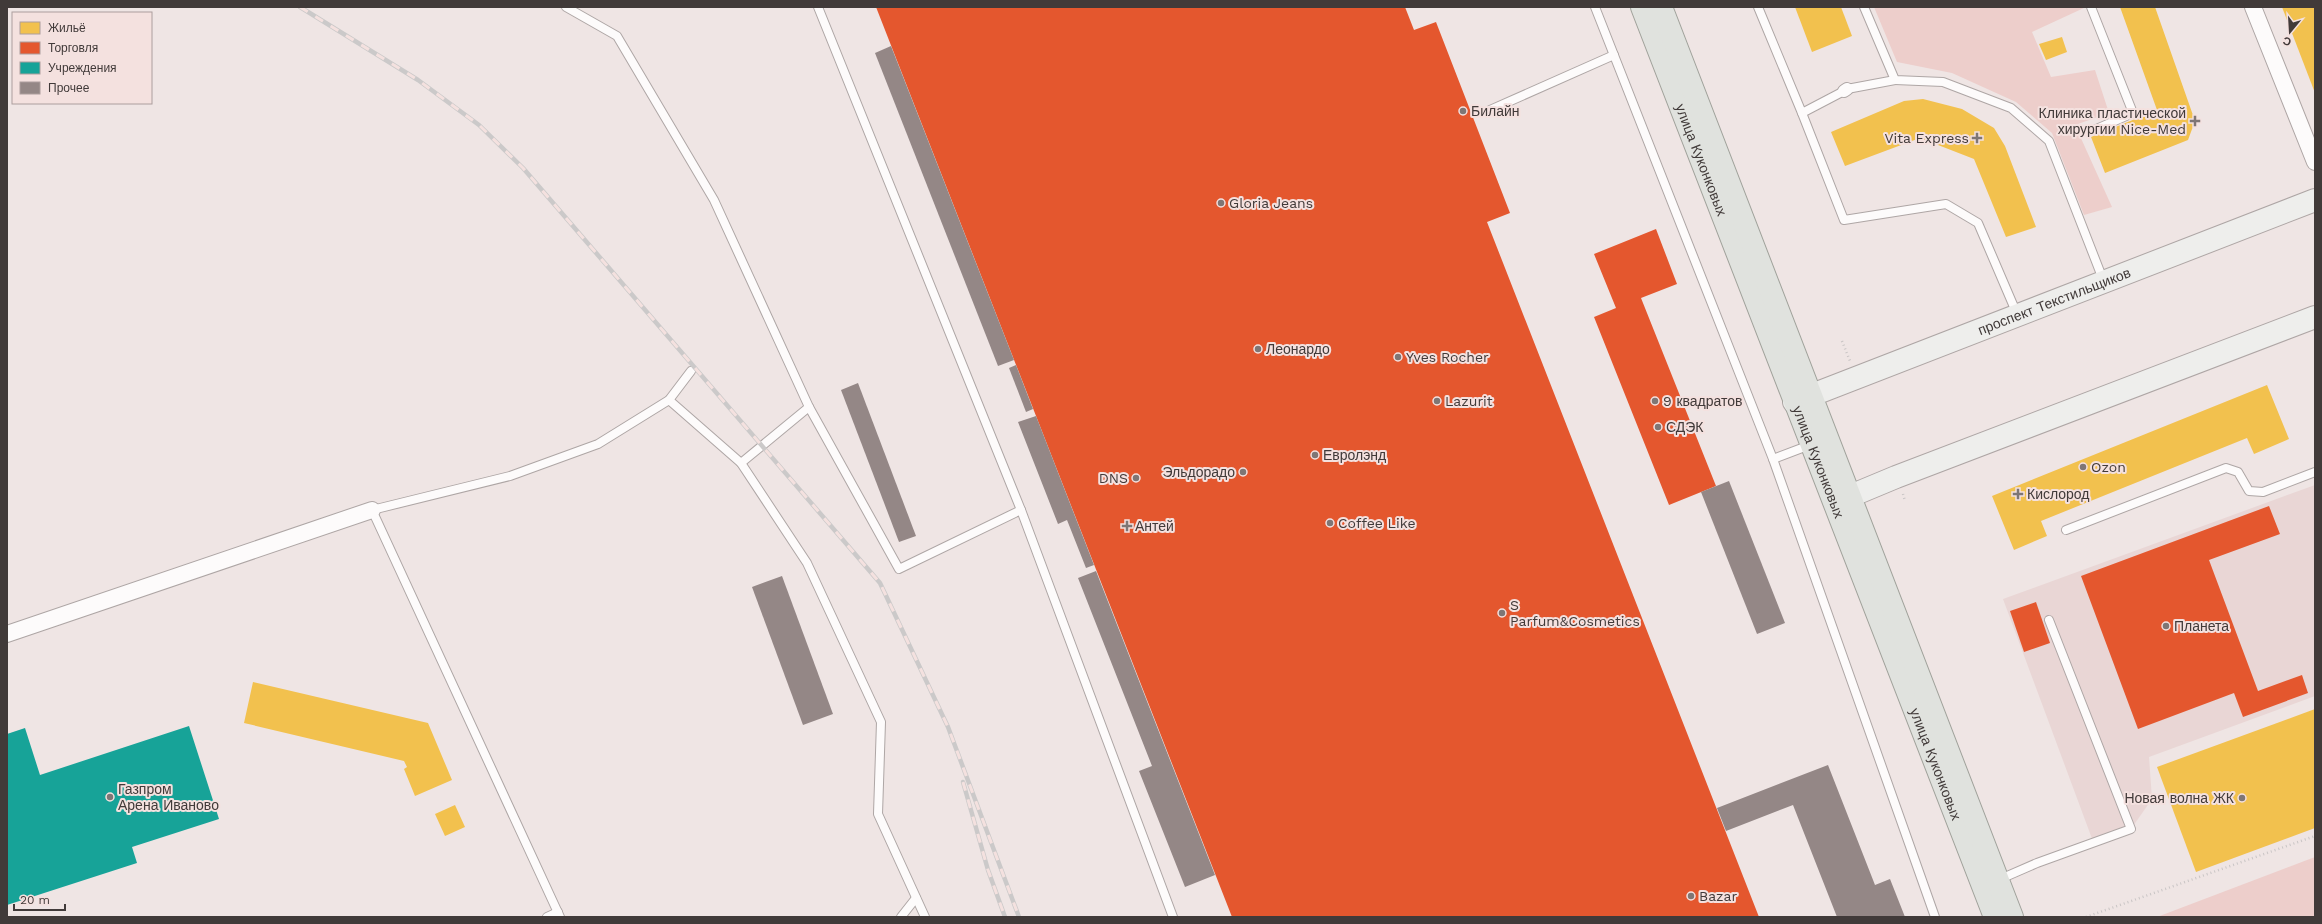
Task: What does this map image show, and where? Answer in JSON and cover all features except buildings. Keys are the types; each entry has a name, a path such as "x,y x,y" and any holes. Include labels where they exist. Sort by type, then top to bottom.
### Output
{"main road":[{"name":"улица Куконковых","path":"1642,7 1802,399"},
{"name":"улица Куконковых","path":"1661,7 1802,399 1995,917"},
{"name":"проспект Текстильщиков","path":"1802,399 2315,200"},
{"path":"1818,442 1848,497 1896,477 2315,317"},
{"path":"1818,442 1828,466 1851,479 1896,477"},
{"name":"улица Куконковых","path":"1839,472 2012,917"}],"street":[{"path":"2253,7 2315,162"},
{"path":"7,634 372,510"}],"lane":[{"path":"566,7 617,36 714,200 809,407 899,569 1020,510"},
{"path":"818,7 1020,510 1173,917"},
{"path":"1595,7 1773,459 1935,917"},
{"path":"1758,7 1844,220 1946,204 1978,223 2018,315"},
{"path":"1864,7 1895,80"},
{"path":"2091,7 2133,113 2094,130"},
{"path":"1490,110 1614,55"},
{"path":"1802,113 1846,90 1895,80 1943,82 2011,108 2049,142 2104,282"},
{"path":"548,917 559,915 372,510 510,476 598,444 669,400 691,371"},
{"path":"669,400 741,462 807,563 881,722 878,814 925,917"},
{"path":"741,462 809,407"},
{"path":"1773,459 1818,442"},
{"path":"2066,530 2226,468 2238,472 2248,491 2263,492 2315,472"},
{"path":"1997,880 2037,863 2131,829 2049,620"},
{"path":"901,917 916,898"}],"path":[{"path":"1842,341 1851,365"},
{"path":"2086,917 2315,836"}],"shaded area":[{"path":"1874,7 2086,7 2032,32 2051,77 2095,70 2109,113 2075,125 2112,207 2084,215 2052,133 2016,102 1952,73 1897,62"},
{"path":"2315,485 2315,696 2149,757 2152,799 2131,829 2094,844 2003,599"},
{"path":"2315,857 2315,917 2157,917"}],"railway":[{"path":"300,7 418,80 479,125 523,168 880,583 948,727 1019,917"},
{"path":"963,782 988,870 1005,917"}],"place":[{"name":"Билайн","path":"1463,111"},
{"name":"Клиника пластической хирургии Nice-Med","path":"2195,121"},
{"name":"Vita Express","path":"1977,138"},
{"name":"Gloria Jeans","path":"1221,203"},
{"name":"Леонардо","path":"1258,349"},
{"name":"Yves Rocher","path":"1398,357"},
{"name":"Lazurit","path":"1437,401"},
{"name":"9 квадратов","path":"1655,401"},
{"name":"СДЭК","path":"1658,427"},
{"name":"Евролэнд","path":"1315,455"},
{"name":"Ozon","path":"2083,467"},
{"name":"Эльдорадо","path":"1243,472"},
{"name":"DNS","path":"1136,478"},
{"name":"Кислород","path":"2018,494"},
{"name":"Coffee Like","path":"1330,523"},
{"name":"Антей","path":"1127,526"},
{"name":"S Parfum&Cosmetics","path":"1502,613"},
{"name":"Планета","path":"2166,626"},
{"name":"Газпром Арена Иваново","path":"110,797"},
{"name":"Новая волна ЖК","path":"2242,798"},
{"name":"Bazar","path":"1691,896"}]}
